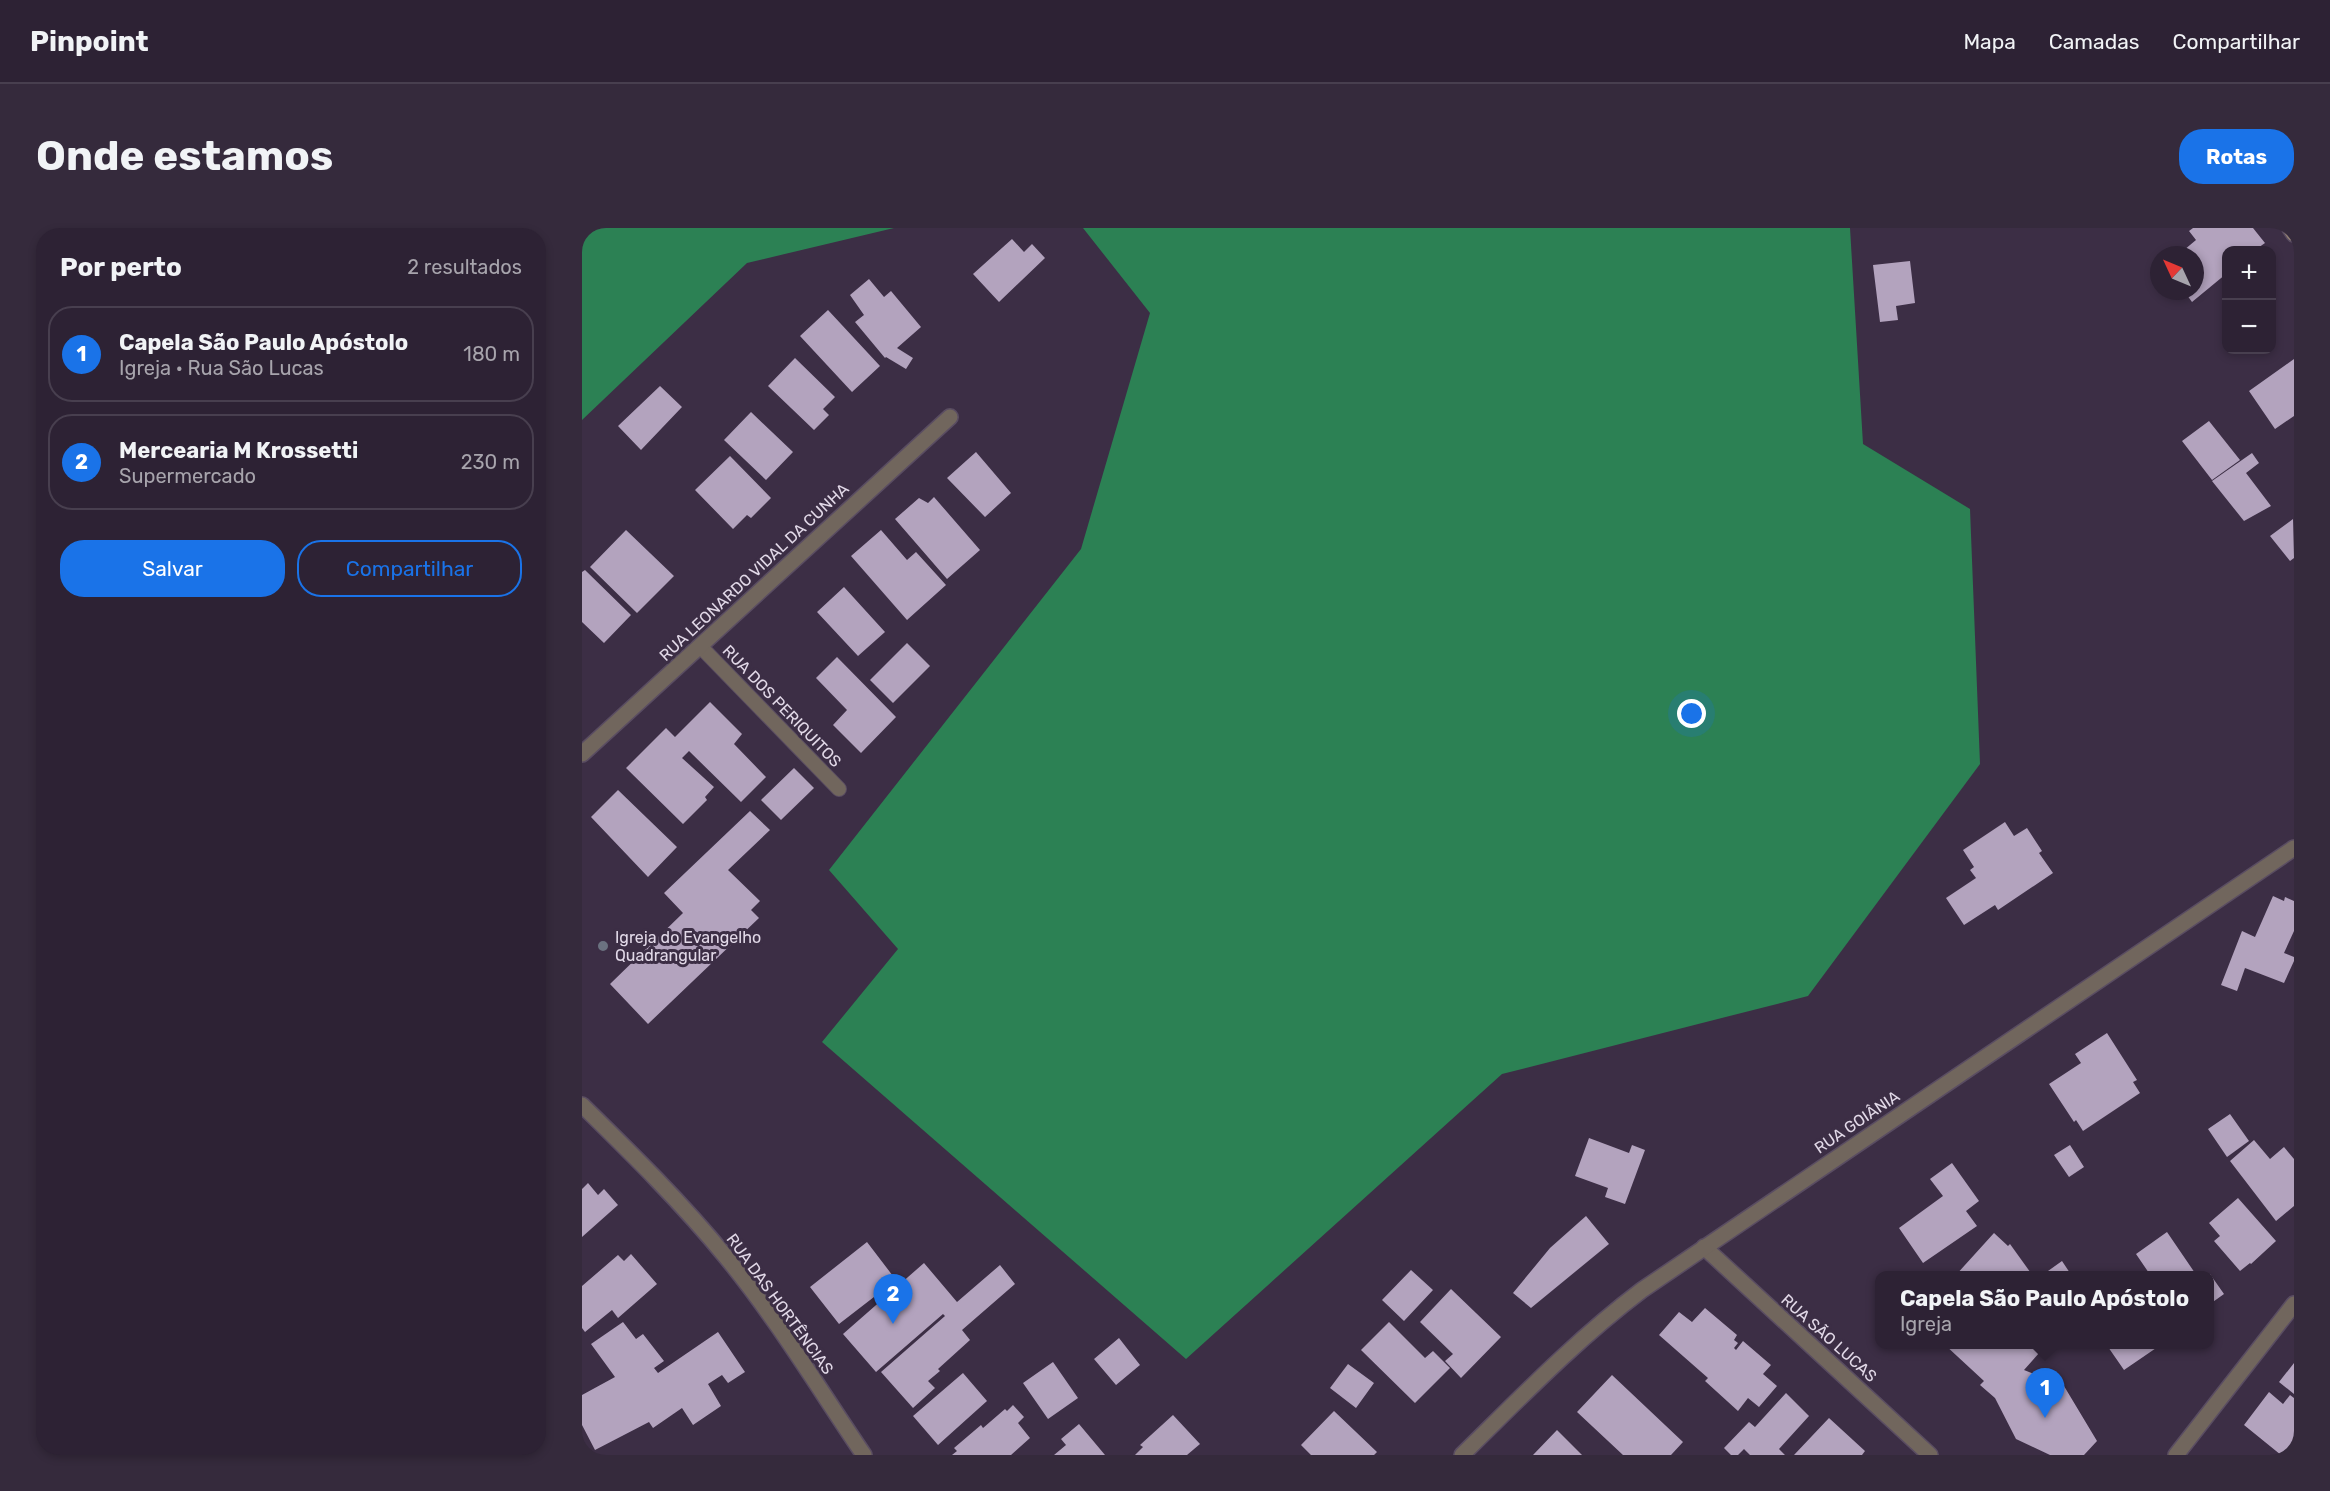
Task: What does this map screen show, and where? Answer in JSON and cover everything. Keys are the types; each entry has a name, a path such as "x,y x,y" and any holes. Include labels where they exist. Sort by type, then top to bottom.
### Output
{"main road":[{"path":"2290,228 2294,234"}],"street":[{"name":"RUA LEONARDO VIDAL DA CUNHA","path":"582,754 950,417"},
{"name":"RUA GOIÂNIA","path":"1462,1455 1607,1316 1704,1247 2294,848"},
{"name":"RUA DAS HORTÊNCIAS","path":"582,1105 645,1167 727,1258 758,1299 864,1455"},
{"name":"RUA SÃO LUCAS","path":"1704,1247 1930,1455"},
{"path":"2176,1455 2294,1304"}],"lane":[{"name":"RUA DOS PERIQUITOS","path":"700,646 839,789"}],"green space":[{"path":"582,228 894,228 747,263 582,420"},
{"path":"1083,228 1850,228 1863,444 1970,509 1980,764 1808,996 1502,1074 1186,1359 822,1042 898,949 829,870 1081,549 1150,313"}],"building":[{"path":"2193,228 2253,228 2265,243 2261,246 2222,246 2222,277 2204,292 2204,246 2189,246 2196,240 2189,231"},
{"path":"1012,239 1024,252 1032,244 1045,258 999,302 973,274"},
{"path":"1910,261 1915,303 1896,306 1898,320 1880,322 1873,265"},
{"path":"869,279 884,297 891,291 921,327 897,348 913,358 906,369 885,358 855,322 864,315 850,295"},
{"path":"828,310 880,366 852,392 800,336"},
{"path":"795,358 835,397 823,409 829,415 814,430 768,386"},
{"path":"2294,359 2294,416 2275,429 2249,391"},
{"path":"660,386 682,407 641,450 618,426"},
{"path":"751,412 793,452 766,480 724,440"},
{"path":"2209,421 2240,460 2212,480 2182,441"},
{"path":"976,452 1011,493 985,517 947,478"},
{"path":"2252,453 2259,463 2246,473 2271,506 2244,521 2212,481"},
{"path":"730,456 771,498 751,518 747,515 733,529 695,490"},
{"path":"934,497 980,550 947,579 895,519 919,498 928,503"},
{"path":"2293,519 2294,558 2290,561 2270,536"},
{"path":"626,530 674,576 637,613 590,567"},
{"path":"881,530 907,560 916,552 946,585 907,620 851,556"},
{"path":"585,570 631,615 604,643 582,622 582,572"},
{"path":"844,587 885,632 858,656 817,612"},
{"path":"907,643 930,666 893,703 870,680"},
{"path":"837,657 896,717 861,753 833,725 847,710 816,678"},
{"path":"710,702 742,734 734,744 766,777 741,802 689,751 682,758 714,787 705,797 707,800 683,824 626,768 666,728 675,737"},
{"path":"794,768 814,788 781,820 761,800"},
{"path":"618,790 677,847 648,877 591,817"},
{"path":"750,811 770,830 728,870 760,901 751,910 759,918 648,1024 610,984 683,913 664,893"},
{"path":"2005,822 2014,836 2027,828 2042,851 2039,853 2053,873 1998,910 1995,905 1964,925 1946,898 1976,878 1970,870 1974,867 1963,850"},
{"path":"2273,896 2284,901 2285,897 2294,901 2294,931 2284,953 2294,957 2294,961 2284,983 2245,968 2237,991 2221,985 2242,931 2255,937"},
{"path":"2107,1033 2137,1080 2133,1082 2140,1093 2083,1131 2076,1120 2074,1122 2049,1084 2081,1063 2075,1054"},
{"path":"2230,1114 2249,1141 2227,1157 2208,1129"},
{"path":"1589,1138 1629,1153 1632,1145 1645,1150 1625,1204 1605,1197 1608,1188 1575,1176"},
{"path":"2254,1140 2270,1159 2284,1147 2294,1159 2294,1206 2276,1221 2230,1161"},
{"path":"2070,1145 2084,1167 2069,1177 2054,1155"},
{"path":"1952,1163 1979,1201 1966,1211 1977,1226 1923,1263 1899,1228 1943,1196 1930,1179"},
{"path":"588,1183 598,1195 604,1189 618,1205 582,1237 582,1189"},
{"path":"2238,1198 2276,1241 2240,1271 2214,1241 2220,1236 2209,1223"},
{"path":"1586,1216 1609,1244 1531,1308 1513,1293 1550,1248"},
{"path":"2167,1232 2194,1271 2148,1271 2136,1254"},
{"path":"1994,1233 2008,1246 2010,1244 2029,1271 1960,1271"},
{"path":"867,1242 896,1280 839,1324 810,1287"},
{"path":"631,1254 657,1284 618,1318 612,1310 585,1332 582,1328 582,1286 618,1255 624,1261"},
{"path":"2062,1261 2069,1271 2048,1271"},
{"path":"924,1263 957,1302 1000,1265 1015,1284 962,1330 970,1340 938,1369 940,1371 928,1381 935,1388 913,1408 881,1372 945,1316 943,1314 876,1372 843,1334"},
{"path":"1411,1270 1433,1290 1404,1321 1382,1300"},
{"path":"2214,1280 2224,1294 2214,1301"},
{"path":"1451,1289 1501,1337 1461,1378 1445,1361 1453,1354 1420,1322"},
{"path":"1705,1308 1737,1335 1734,1340 1738,1343 1734,1348 1736,1350 1743,1341 1771,1365 1763,1374 1777,1386 1759,1407 1748,1398 1738,1411 1705,1381 1708,1378 1659,1335 1679,1312 1692,1322"},
{"path":"623,1322 636,1339 643,1334 664,1361 654,1368 658,1373 718,1332 745,1372 728,1383 722,1375 708,1384 721,1406 693,1425 682,1408 653,1428 649,1422 595,1450 582,1425 582,1395 615,1377 591,1344"},
{"path":"1389,1322 1425,1358 1433,1351 1450,1368 1415,1403 1361,1350"},
{"path":"1119,1338 1140,1365 1116,1385 1094,1359"},
{"path":"1949,1349 2043,1349 2024,1370 2064,1386 2097,1441 2084,1455 2050,1455 2016,1439 1995,1398 1980,1385 1984,1381"},
{"path":"2109,1349 2155,1349 2124,1370"},
{"path":"1053,1362 1078,1398 1048,1419 1023,1383"},
{"path":"2294,1363 2294,1394 2279,1382"},
{"path":"1348,1364 1374,1383 1356,1408 1330,1388"},
{"path":"963,1373 987,1401 938,1445 913,1416"},
{"path":"1612,1375 1683,1442 1671,1455 1623,1455 1577,1412"},
{"path":"2269,1392 2283,1404 2290,1395 2294,1398 2294,1455 2281,1455 2244,1425"},
{"path":"1786,1393 1809,1416 1779,1449 1785,1455 1750,1455 1744,1449 1738,1455 1731,1455 1724,1448 1749,1422 1755,1427"},
{"path":"1013,1405 1024,1417 1018,1423 1030,1438 1011,1455 952,1455 957,1451 954,1448 981,1425 983,1428"},
{"path":"1334,1411 1377,1452 1374,1455 1311,1455 1301,1445"},
{"path":"1173,1415 1200,1444 1187,1455 1135,1455 1143,1447 1140,1445"},
{"path":"1829,1418 1865,1451 1862,1455 1794,1455"},
{"path":"1079,1424 1105,1455 1054,1455 1066,1445 1061,1439"},
{"path":"1557,1430 1582,1455 1533,1455"}],"place":[{"name":"Igreja do Evangelho Quadrangular","path":"603,946"},
{"name":"Mercearia M Krossetti","path":"893,1324"},
{"name":"Capela São Paulo Apóstolo","path":"2045,1418"}]}
